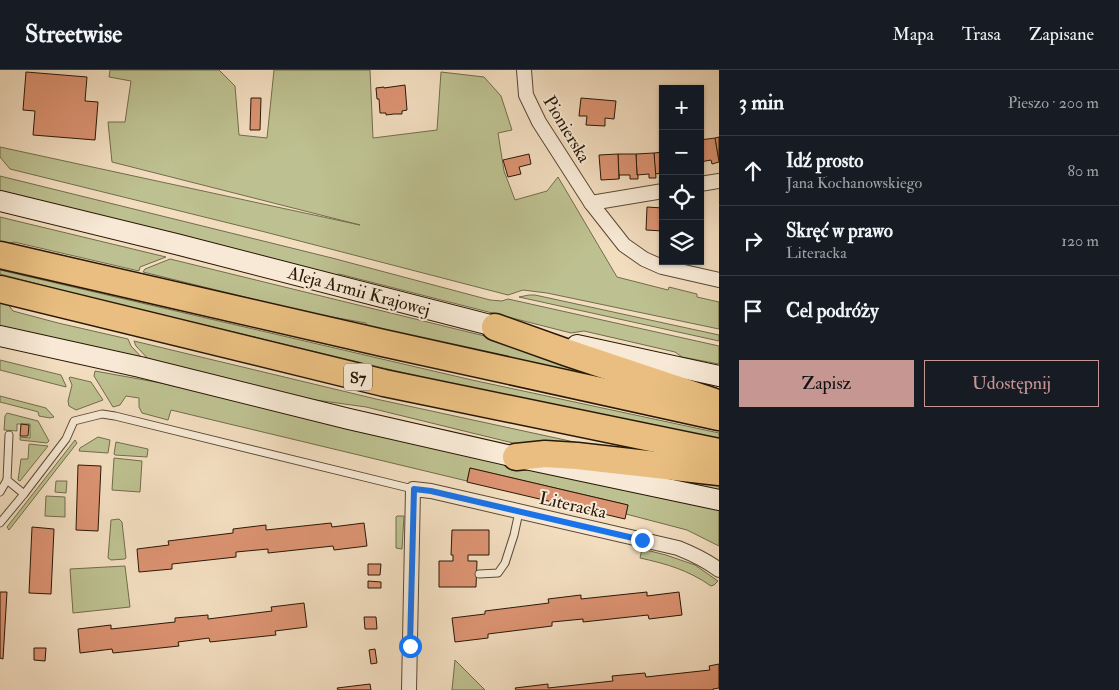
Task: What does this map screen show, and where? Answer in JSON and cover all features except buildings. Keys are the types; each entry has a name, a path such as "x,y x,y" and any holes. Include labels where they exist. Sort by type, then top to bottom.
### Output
{"highway":[{"name":"S7","path":"0,256 719,417"},
{"name":"S7","path":"0,289 384,383 719,452"},
{"path":"496,326 568,353 719,403"},
{"path":"516,457 546,454 577,456 719,472"}],"main road":[{"name":"Aleja Armii Krajowej","path":"0,201 496,326 719,376"},
{"path":"0,336 140,367 349,419 719,500"}],"street":[{"name":"Pionierska","path":"524,70 526,95 539,122 591,203 624,245 644,259 662,266 719,280"},
{"path":"704,183 719,181"},
{"path":"591,203 659,192"},
{"path":"409,690 414,489"},
{"name":"Literacka","path":"414,489 431,491 678,548 702,558 719,570"}],"lane":[{"path":"0,523 66,438 74,421 102,414 414,489"},
{"path":"0,492 7,480 9,435"},
{"path":"7,480 24,494"},
{"path":"479,574 498,573 505,563 519,512"}],"green space":[{"path":"110,70 219,70 235,86 239,135 267,138 274,70 370,70 373,138 437,130 441,72 484,77 501,96 512,130 498,133 504,171 515,200 547,191 558,177 617,277 668,290 669,287 697,294 697,297 719,302 719,329 547,293 523,290 508,295 10,169 0,157 0,147 360,225 112,162 108,122 125,122 131,81 109,77"},
{"path":"0,176 332,258 490,300 502,301 508,299 719,346 719,364 682,357 675,352 584,331 571,333 186,236 0,193"},
{"path":"0,217 166,257 140,267 139,271 14,242 8,244 0,242"},
{"path":"170,259 550,352 678,398 367,327 366,323 310,313 143,272 145,269"},
{"path":"0,270 472,380 719,433 719,443 471,389 87,297 0,274"},
{"path":"529,295 719,335 719,341 519,297"},
{"path":"0,301 8,304 13,311 128,339 131,346 146,362 59,339 0,326"},
{"path":"134,341 376,399 639,456 513,443 366,407 301,398 151,362 136,346"},
{"path":"0,360 61,375 66,387 0,370"},
{"path":"95,371 161,383 719,508 719,546 687,530 626,514 628,505 470,468 467,481 171,410 168,420 142,413 139,407 139,398 126,396 120,405 113,407 94,376"},
{"path":"70,377 91,382 103,400 76,410 69,406 68,401 72,385"},
{"path":"0,396 46,408 54,417 39,416 38,412 0,402"},
{"path":"7,413 38,421 49,441 47,443 20,440 20,437 30,438 30,424 17,424 17,431 4,430"},
{"path":"98,437 110,440 108,453 79,451 80,448"},
{"path":"75,440 77,443 9,530 7,527"},
{"path":"116,442 148,449 147,457 115,455"},
{"path":"29,444 48,446 20,481 18,480 21,459 28,459"},
{"path":"114,458 142,461 140,492 112,490"},
{"path":"647,475 719,478 719,491"},
{"path":"56,481 67,481 66,493 55,492"},
{"path":"46,496 65,497 65,517 45,516"},
{"path":"397,516 404,516 402,549 396,548"},
{"path":"119,519 122,522 126,558 111,560 108,558 111,520"},
{"path":"642,549 695,565 718,581 711,586 677,568 640,558"},
{"path":"125,566 130,607 73,613 70,569"},
{"path":"455,660 485,690 452,690"}],"route":[{"path":"410,646 412,508 414,489 431,491 642,540"}]}
